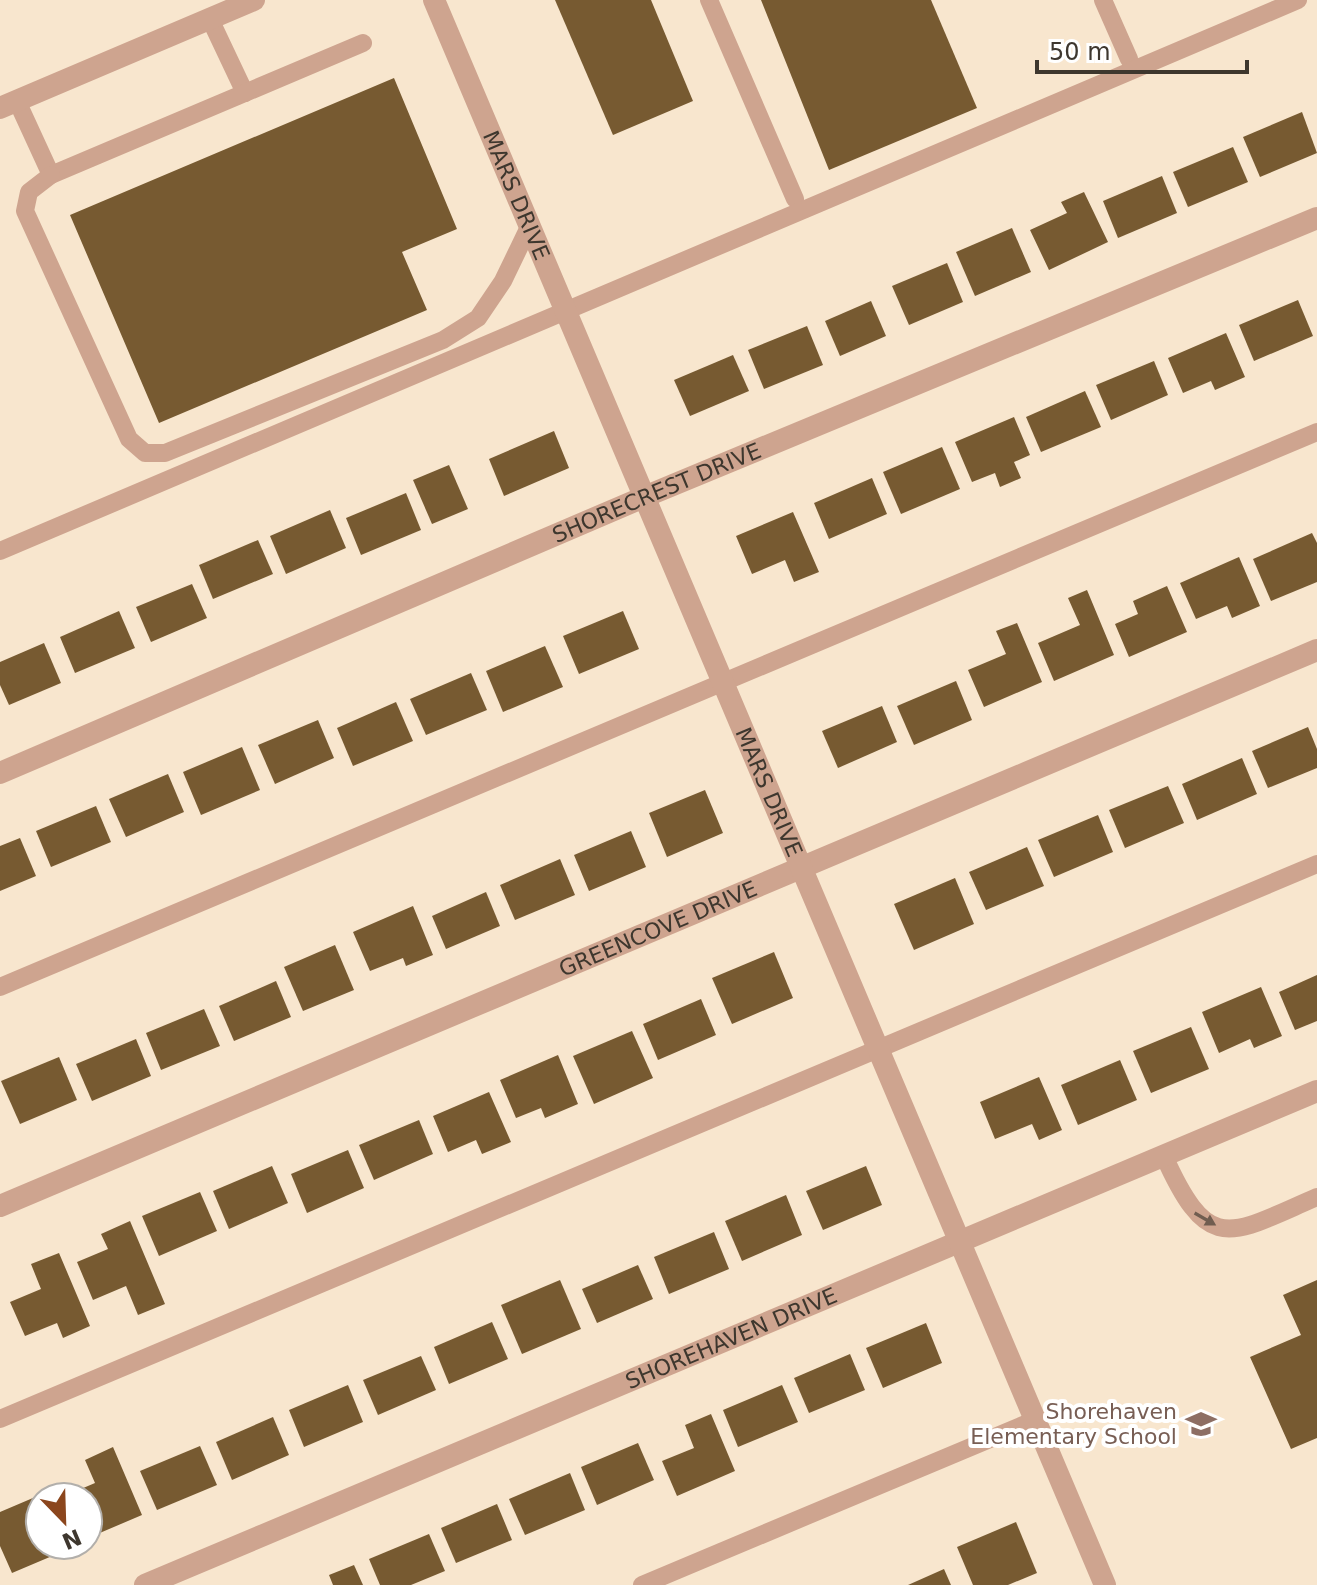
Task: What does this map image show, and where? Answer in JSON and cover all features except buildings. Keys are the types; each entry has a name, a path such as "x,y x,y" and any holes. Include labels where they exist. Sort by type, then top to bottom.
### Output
{"street":[{"path":"8,105 254,0"},
{"name":"MARS DRIVE","path":"434,0 1105,1585"},
{"name":"SHORECREST DRIVE","path":"0,773 644,497 1317,218"},
{"name":"GREENCOVE DRIVE","path":"0,1206 1317,650"},
{"name":"SHOREHAVEN DRIVE","path":"145,1585 1317,1091"}],"lane":[{"path":"709,0 795,199"},
{"path":"1103,0 1129,59"},
{"path":"0,551 1298,0"},
{"path":"210,19 245,93"},
{"path":"363,43 51,175 29,192 25,211 129,439 145,453 165,453 443,340 478,318 503,281 530,225"},
{"path":"8,105 51,175"},
{"path":"0,987 1317,432"},
{"path":"0,1419 1317,864"},
{"path":"1164,1156 1183,1198 1195,1215 1211,1225 1245,1228 1317,1197"},
{"path":"642,1585 1035,1420"}],"place":[{"name":"Shorehaven Elementary School","path":"1201,1424"}]}
